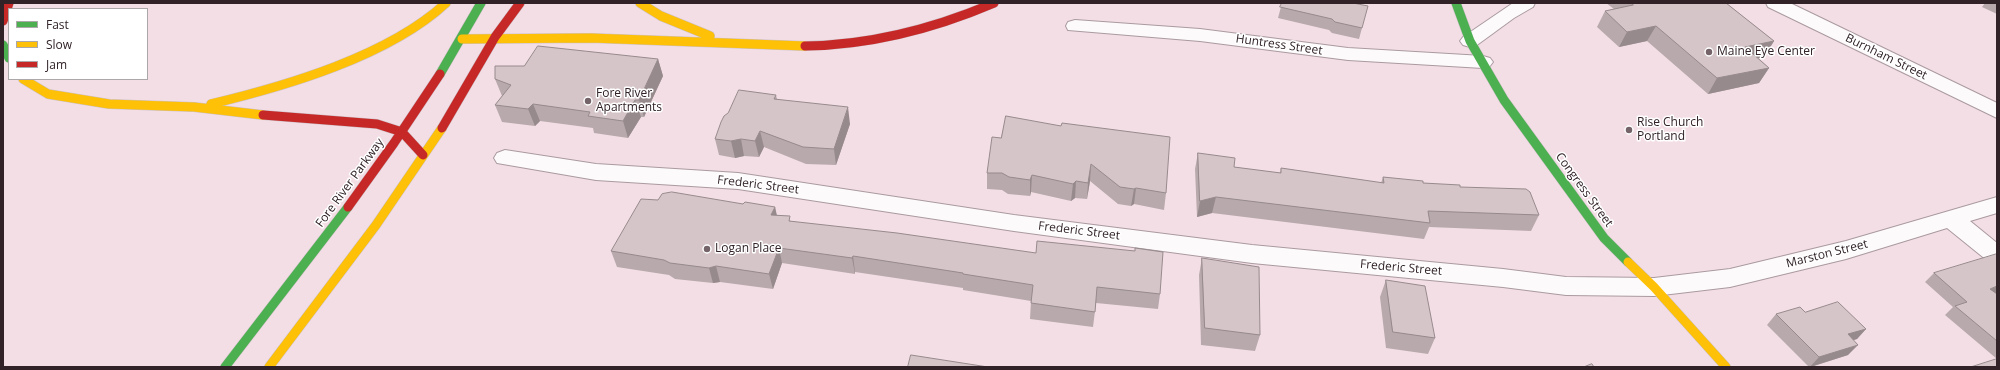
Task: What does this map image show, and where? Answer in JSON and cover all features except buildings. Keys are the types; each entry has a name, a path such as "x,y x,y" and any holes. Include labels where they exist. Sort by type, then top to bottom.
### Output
{"main road":[{"path":"3,21 9,3"},
{"path":"194,107 238,98 327,71 380,47 438,12 446,3"},
{"name":"Fore River Parkway","path":"225,367 337,223 402,132 462,39 481,3"},
{"path":"269,367 376,225 447,120 495,37 520,3"},
{"path":"640,3 677,24 726,42"},
{"path":"462,39 495,37 726,42 813,46 868,42 924,30 952,22 994,3"},
{"name":"Congress Street","path":"1456,3 1470,42 1504,100 1604,238 1654,287 1726,367"},
{"path":"3,45 8,56"},
{"path":"25,80 48,94 109,104 194,107 231,112 377,124 402,132 424,155"}],"street":[{"path":"1470,42 1507,14 1526,3"},
{"name":"Burnham Street","path":"1775,3 1997,111"},
{"name":"Huntress Street","path":"1074,26 1200,35 1348,54 1483,62"},
{"name":"Frederic Street","path":"505,158 596,172 738,181 1014,223 1252,254 1503,278 1566,286 1654,287"},
{"name":"Marston Street","path":"1654,287 1730,278 1846,250 1997,205"},
{"path":"1952,219 1997,256"}],"traffic: fast":[{"path":"440,74 481,3"},
{"path":"1456,3 1470,41 1504,100 1604,238 1628,262"},
{"path":"3,45 8,56"},
{"path":"225,367 348,207"}],"traffic: slow":[{"path":"211,104 260,92 331,68 377,48 412,29 446,3"},
{"path":"640,3 661,16 710,36"},
{"path":"462,39 548,37 805,46"},
{"path":"25,80 48,94 109,104 194,107 263,115"},
{"path":"269,367 376,225 442,128"},
{"path":"1628,262 1654,287 1726,367"}],"traffic: jam":[{"path":"3,21 9,3"},
{"path":"442,128 495,37 520,3"},
{"path":"805,46 854,44 902,35 925,29 971,13 994,3"},
{"path":"348,207 394,143 440,74"},
{"path":"263,115 377,124 402,132 423,155"}],"place":[{"name":"Maine Eye Center","path":"1709,52"},
{"name":"Fore River Apartments","path":"588,101"},
{"name":"Rise Church Portland","path":"1629,130"},
{"name":"Logan Place","path":"707,249"}]}
